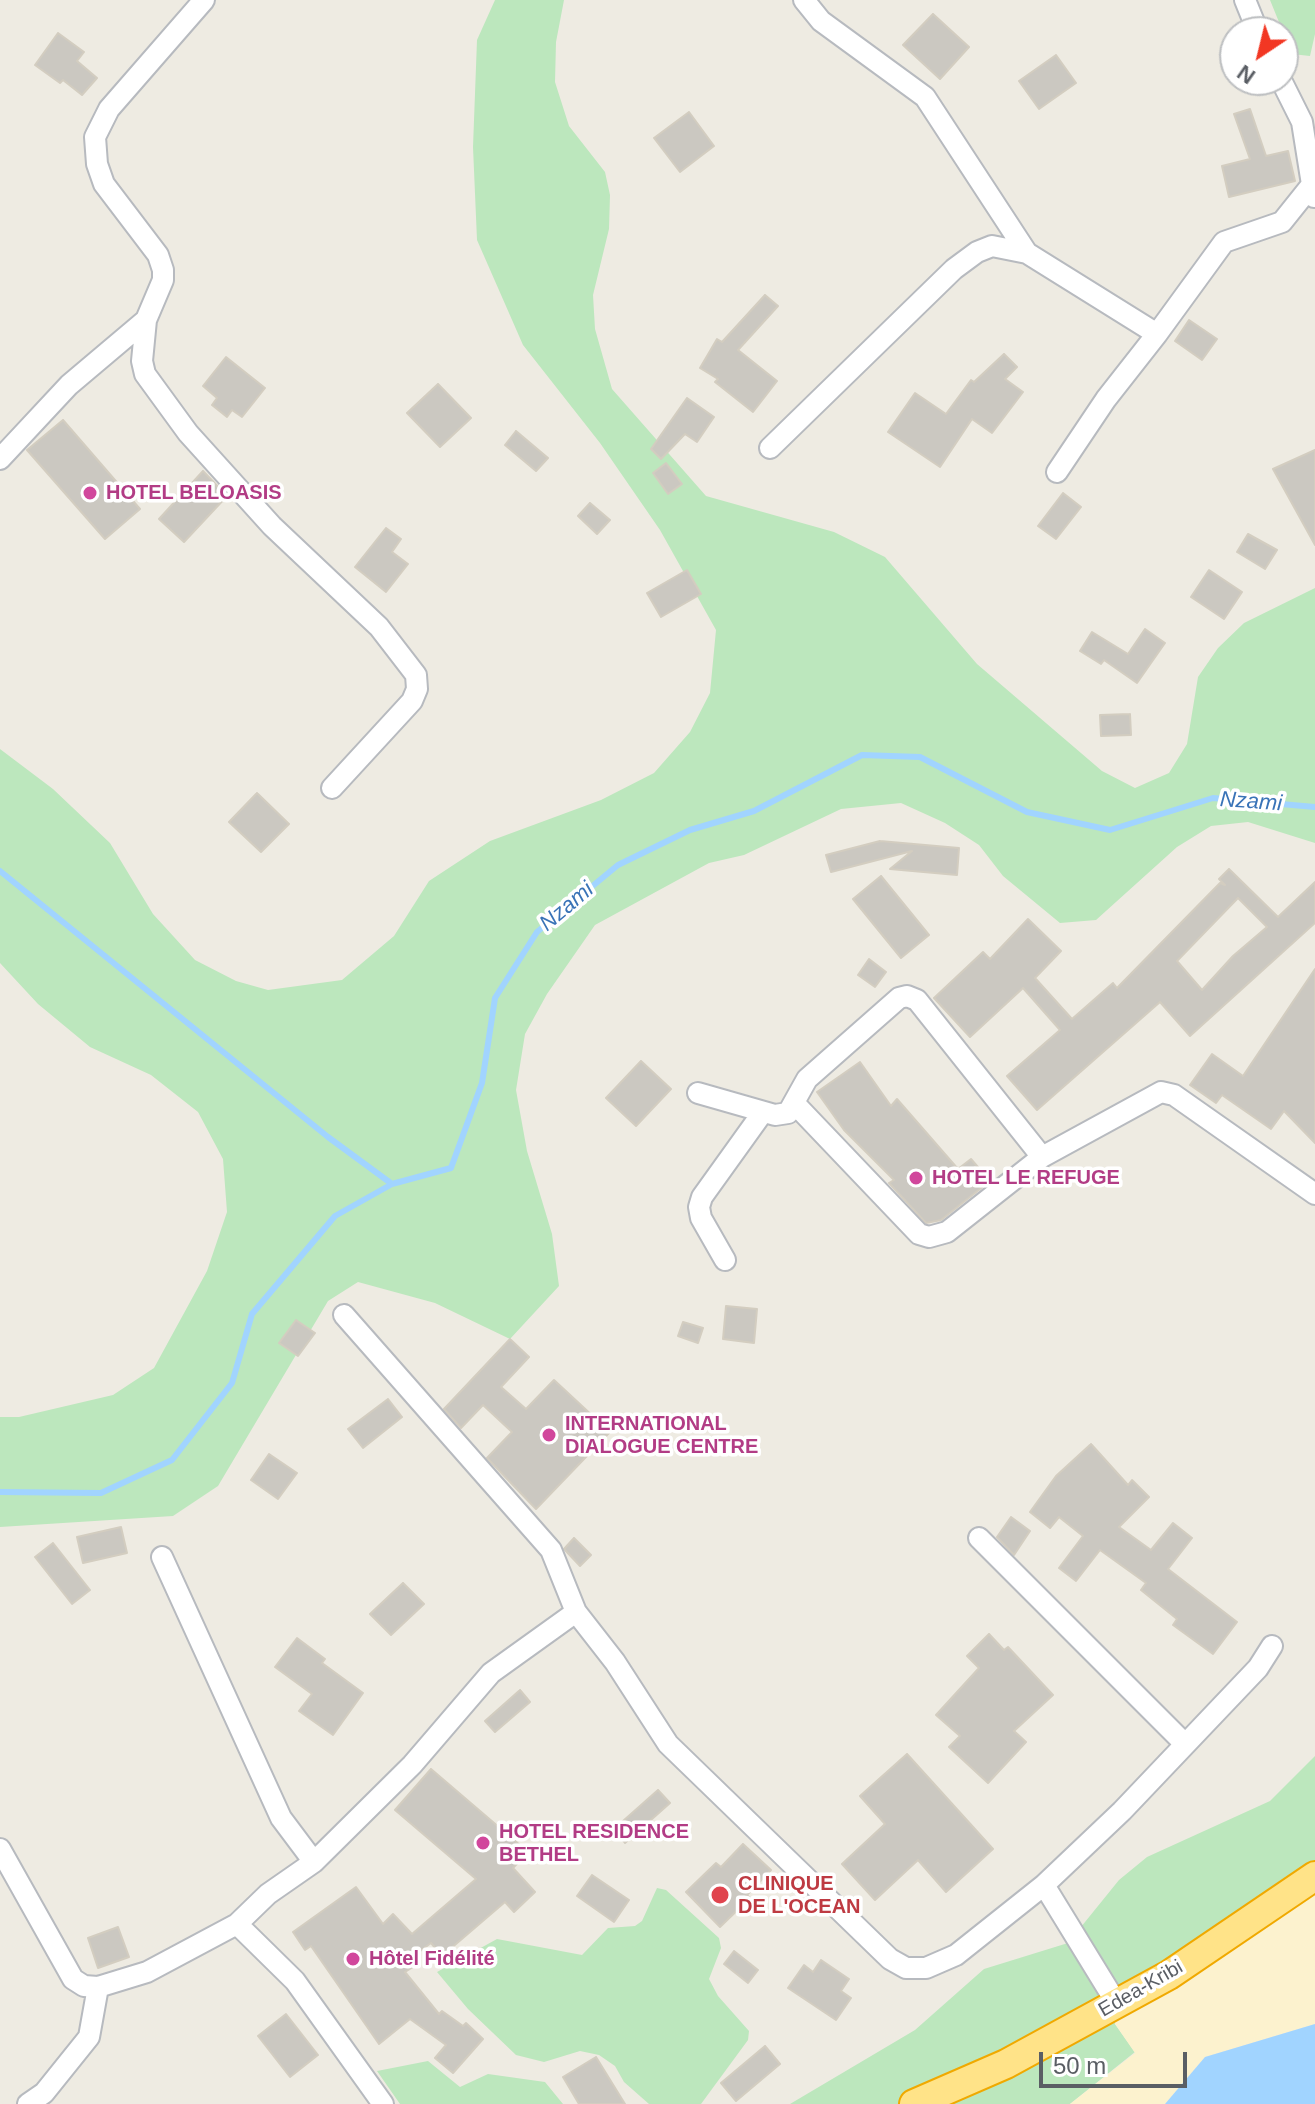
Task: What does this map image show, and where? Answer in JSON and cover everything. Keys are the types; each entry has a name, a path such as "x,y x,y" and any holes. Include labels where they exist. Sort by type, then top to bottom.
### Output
{"highway":[{"name":"Edea-Kribi","path":"914,2104 1006,2064 1169,1975 1315,1876"}],"street":[{"path":"204,0 109,109 95,137 97,164 104,184 158,255 163,270 163,280 146,320 142,361 145,374 188,433 272,526 379,627 416,675 417,689 412,701 332,788"},
{"path":"804,0 821,21 925,97 1027,253"},
{"path":"1057,472 1106,399 1224,242 1282,222 1312,194 1302,122 1289,96"},
{"path":"770,448 954,269 977,252 992,246 1027,253 1157,334"},
{"path":"0,459 69,385 146,320"},
{"path":"698,1093 782,1115 795,1104 807,1079 899,998 907,996 917,1000 1042,1157"},
{"path":"795,1104 919,1234 929,1237 947,1232 1042,1157 1161,1092 1174,1095 1315,1194"},
{"path":"725,1260 701,1218 699,1207 702,1197 763,1112"},
{"path":"344,1315 551,1550 576,1612 615,1662 668,1744 890,1959 906,1968 926,1968 956,1955 1044,1885 1122,1811 1258,1668 1272,1646"},
{"path":"979,1538 1184,1743"},
{"path":"162,1557 281,1818 314,1862"},
{"path":"0,1849 73,1979 84,1986 98,1987 147,1972 237,1924 268,1894 314,1862 412,1765 491,1673 576,1612"},
{"path":"1044,1885 1117,2004"},
{"path":"237,1924 295,1981 383,2104"},
{"path":"28,2104 44,2093 89,2037 98,1987"}],"green space":[{"path":"495,0 564,0 556,42 555,82 569,126 605,172 610,195 609,229 593,295 595,329 612,389 706,496 834,532 885,557 977,664 1102,771 1135,788 1169,773 1187,744 1198,677 1218,648 1244,623 1315,588 1315,843 1248,822 1211,826 1177,847 1096,920 1060,923 1003,876 979,845 945,823 901,803 841,809 744,855 709,863 595,925 547,994 525,1034 516,1090 527,1151 552,1234 559,1286 510,1339 435,1303 358,1282 328,1301 218,1486 173,1516 0,1527 0,1417 19,1417 113,1395 154,1368 207,1271 227,1212 223,1159 198,1112 151,1075 90,1047 38,1004 0,963 0,749 53,789 110,843 153,914 195,960 236,981 268,990 342,980 394,936 429,881 490,841 601,800 654,773 690,732 710,693 716,630 660,530 600,443 523,345 477,240 473,147 477,40"},
{"path":"1270,0 1315,0 1315,34 1310,56 1299,55 1299,16 1277,16"},
{"path":"1315,1756 1315,1879 1115,2024 1135,2052 1070,2104 790,2104 915,2030 984,1969 1068,1943 1119,1880 1147,1857 1270,1801"},
{"path":"657,1888 666,1890 719,1938 721,1948 709,1979 718,1996 749,2031 748,2040 701,2104 649,2104 624,2082 615,2066 599,2055 580,2051 544,2062 516,2055 468,2009 437,1972 497,1939 582,1955 608,1928 635,1926 642,1921"},
{"path":"428,2061 460,2087 488,2074 545,2082 563,2104 400,2104 377,2071"}],"sand":[{"path":"1315,1879 1315,2024 1205,2057 1165,2104 1070,2104 1135,2053 1115,2024 1112,2006"}],"water":[{"path":"1315,2024 1315,2104 1165,2104 1205,2057"}],"building":[{"path":"933,14 969,47 940,79 903,45"},
{"path":"58,33 84,52 77,61 97,78 82,95 63,80 60,83 35,65"},
{"path":"1056,55 1076,83 1039,109 1019,81"},
{"path":"1250,109 1266,156 1288,151 1295,181 1229,197 1222,166 1250,159 1234,114"},
{"path":"689,112 714,146 680,172 654,138"},
{"path":"765,295 778,306 738,350 777,381 753,412 715,382 718,379 700,368 717,339 722,342"},
{"path":"1189,320 1217,339 1202,360 1175,341"},
{"path":"1004,354 1017,367 1005,379 1023,392 992,433 972,419 940,467 888,432 915,393 946,414 971,380 974,382"},
{"path":"226,357 265,388 242,417 232,410 227,417 212,405 217,398 203,386"},
{"path":"438,384 471,418 440,447 407,413"},
{"path":"687,398 714,417 697,442 685,434 661,459 651,449"},
{"path":"63,420 140,509 105,539 27,450"},
{"path":"516,431 548,458 536,471 505,445"},
{"path":"1315,450 1315,545 1273,469"},
{"path":"666,463 682,484 668,494 653,473"},
{"path":"203,471 227,496 184,542 159,519"},
{"path":"1063,493 1081,507 1056,539 1038,526"},
{"path":"590,503 610,520 597,534 578,516"},
{"path":"386,528 401,539 392,552 408,564 386,592 355,567"},
{"path":"1248,534 1277,550 1265,569 1237,552"},
{"path":"687,570 701,594 661,617 647,593"},
{"path":"1209,570 1242,592 1224,619 1191,597"},
{"path":"1145,629 1165,643 1137,683 1104,660 1101,664 1080,651 1092,632 1128,654"},
{"path":"1130,714 1131,735 1101,736 1100,715"},
{"path":"257,793 289,824 261,852 229,822"},
{"path":"880,841 959,848 957,875 890,869 912,851 831,872 826,855"},
{"path":"1229,869 1278,917 1315,882 1315,923 1190,1036 1160,1002 1037,1110 1007,1076 1060,1030 1023,988 970,1037 934,998 983,952 990,959 1028,919 1061,951 1035,978 1072,1019 1113,983 1117,988 1220,883 1225,885 1219,879","holes":["1238,898 1267,927 1233,956 1202,990 1177,961"]},
{"path":"881,876 929,935 901,958 853,899"},
{"path":"869,959 886,972 875,987 858,975"},
{"path":"1315,969 1315,1143 1284,1111 1271,1129 1222,1095 1216,1103 1190,1085 1212,1054 1243,1076"},
{"path":"641,1061 671,1089 636,1126 606,1098"},
{"path":"860,1062 891,1106 897,1099 958,1169 971,1159 990,1181 941,1220 926,1223 889,1183 894,1180 844,1130 817,1092"},
{"path":"726,1306 757,1309 754,1343 723,1339"},
{"path":"296,1320 315,1333 298,1356 279,1343"},
{"path":"683,1322 703,1328 698,1343 678,1336"},
{"path":"510,1339 529,1357 501,1387 526,1409 554,1380 610,1432 536,1509 487,1458 512,1432 483,1405 461,1428 444,1409"},
{"path":"388,1399 402,1417 363,1448 348,1429"},
{"path":"1091,1444 1128,1485 1132,1480 1149,1497 1119,1527 1151,1550 1173,1523 1192,1538 1168,1569 1237,1622 1213,1654 1173,1625 1177,1619 1141,1590 1146,1583 1100,1550 1076,1581 1059,1568 1083,1536 1059,1517 1050,1528 1030,1512 1056,1476"},
{"path":"269,1454 297,1473 278,1499 251,1480"},
{"path":"1011,1517 1030,1531 1014,1555 997,1537"},
{"path":"121,1527 127,1553 83,1563 77,1537"},
{"path":"574,1538 591,1555 580,1566 564,1549"},
{"path":"53,1543 90,1590 72,1604 35,1557"},
{"path":"403,1583 424,1604 391,1635 370,1614"},
{"path":"989,1634 1004,1650 1008,1647 1053,1695 1014,1731 1026,1742 988,1783 949,1747 960,1736 936,1715 979,1668 967,1656"},
{"path":"297,1638 325,1659 322,1663 363,1693 333,1735 299,1711 312,1694 275,1667"},
{"path":"520,1690 530,1702 495,1732 485,1721"},
{"path":"907,1754 993,1849 946,1892 918,1860 875,1900 842,1864 885,1824 860,1796"},
{"path":"431,1769 528,1852 513,1868 535,1892 514,1912 505,1902 442,1956 431,1943 408,1960 413,1967 405,1972 439,2014 442,2011 463,2026 466,2023 483,2039 453,2073 435,2058 446,2045 410,2019 379,2044 311,1946 305,1950 293,1932 356,1887 383,1924 393,1914 412,1934 476,1879 395,1810"},
{"path":"658,1790 670,1803 625,1843 614,1829"},
{"path":"743,1844 771,1870 747,1895 750,1898 720,1927 686,1892 716,1863 721,1867"},
{"path":"592,1875 629,1900 614,1922 577,1896"},
{"path":"118,1927 129,1957 98,1968 88,1938"},
{"path":"734,1951 758,1970 748,1983 724,1964"},
{"path":"821,1960 849,1979 841,1991 851,1998 836,2020 788,1988 804,1965 813,1972"},
{"path":"286,2014 318,2055 290,2077 258,2036"},
{"path":"765,2046 780,2064 736,2101 721,2083"},
{"path":"596,2057 625,2104 579,2104 563,2077"}],"waterway":[{"name":"Nzami","path":"0,871 328,1137 392,1184 451,1168 482,1083 495,998 537,932 618,865 690,830 754,811 862,755 920,757 1027,812 1110,830 1213,798 1315,807"},
{"path":"0,1492 101,1493 172,1460 232,1383 252,1314 335,1216 392,1184"}],"place":[{"name":"HOTEL BELOASIS","path":"90,493"},
{"name":"HOTEL LE REFUGE","path":"916,1178"},
{"name":"INTERNATIONAL DIALOGUE CENTRE","path":"549,1435"},
{"name":"HOTEL RESIDENCE BETHEL","path":"483,1843"},
{"name":"CLINIQUE DE L'OCEAN","path":"720,1895"},
{"name":"Hôtel Fidélité","path":"353,1959"}]}
